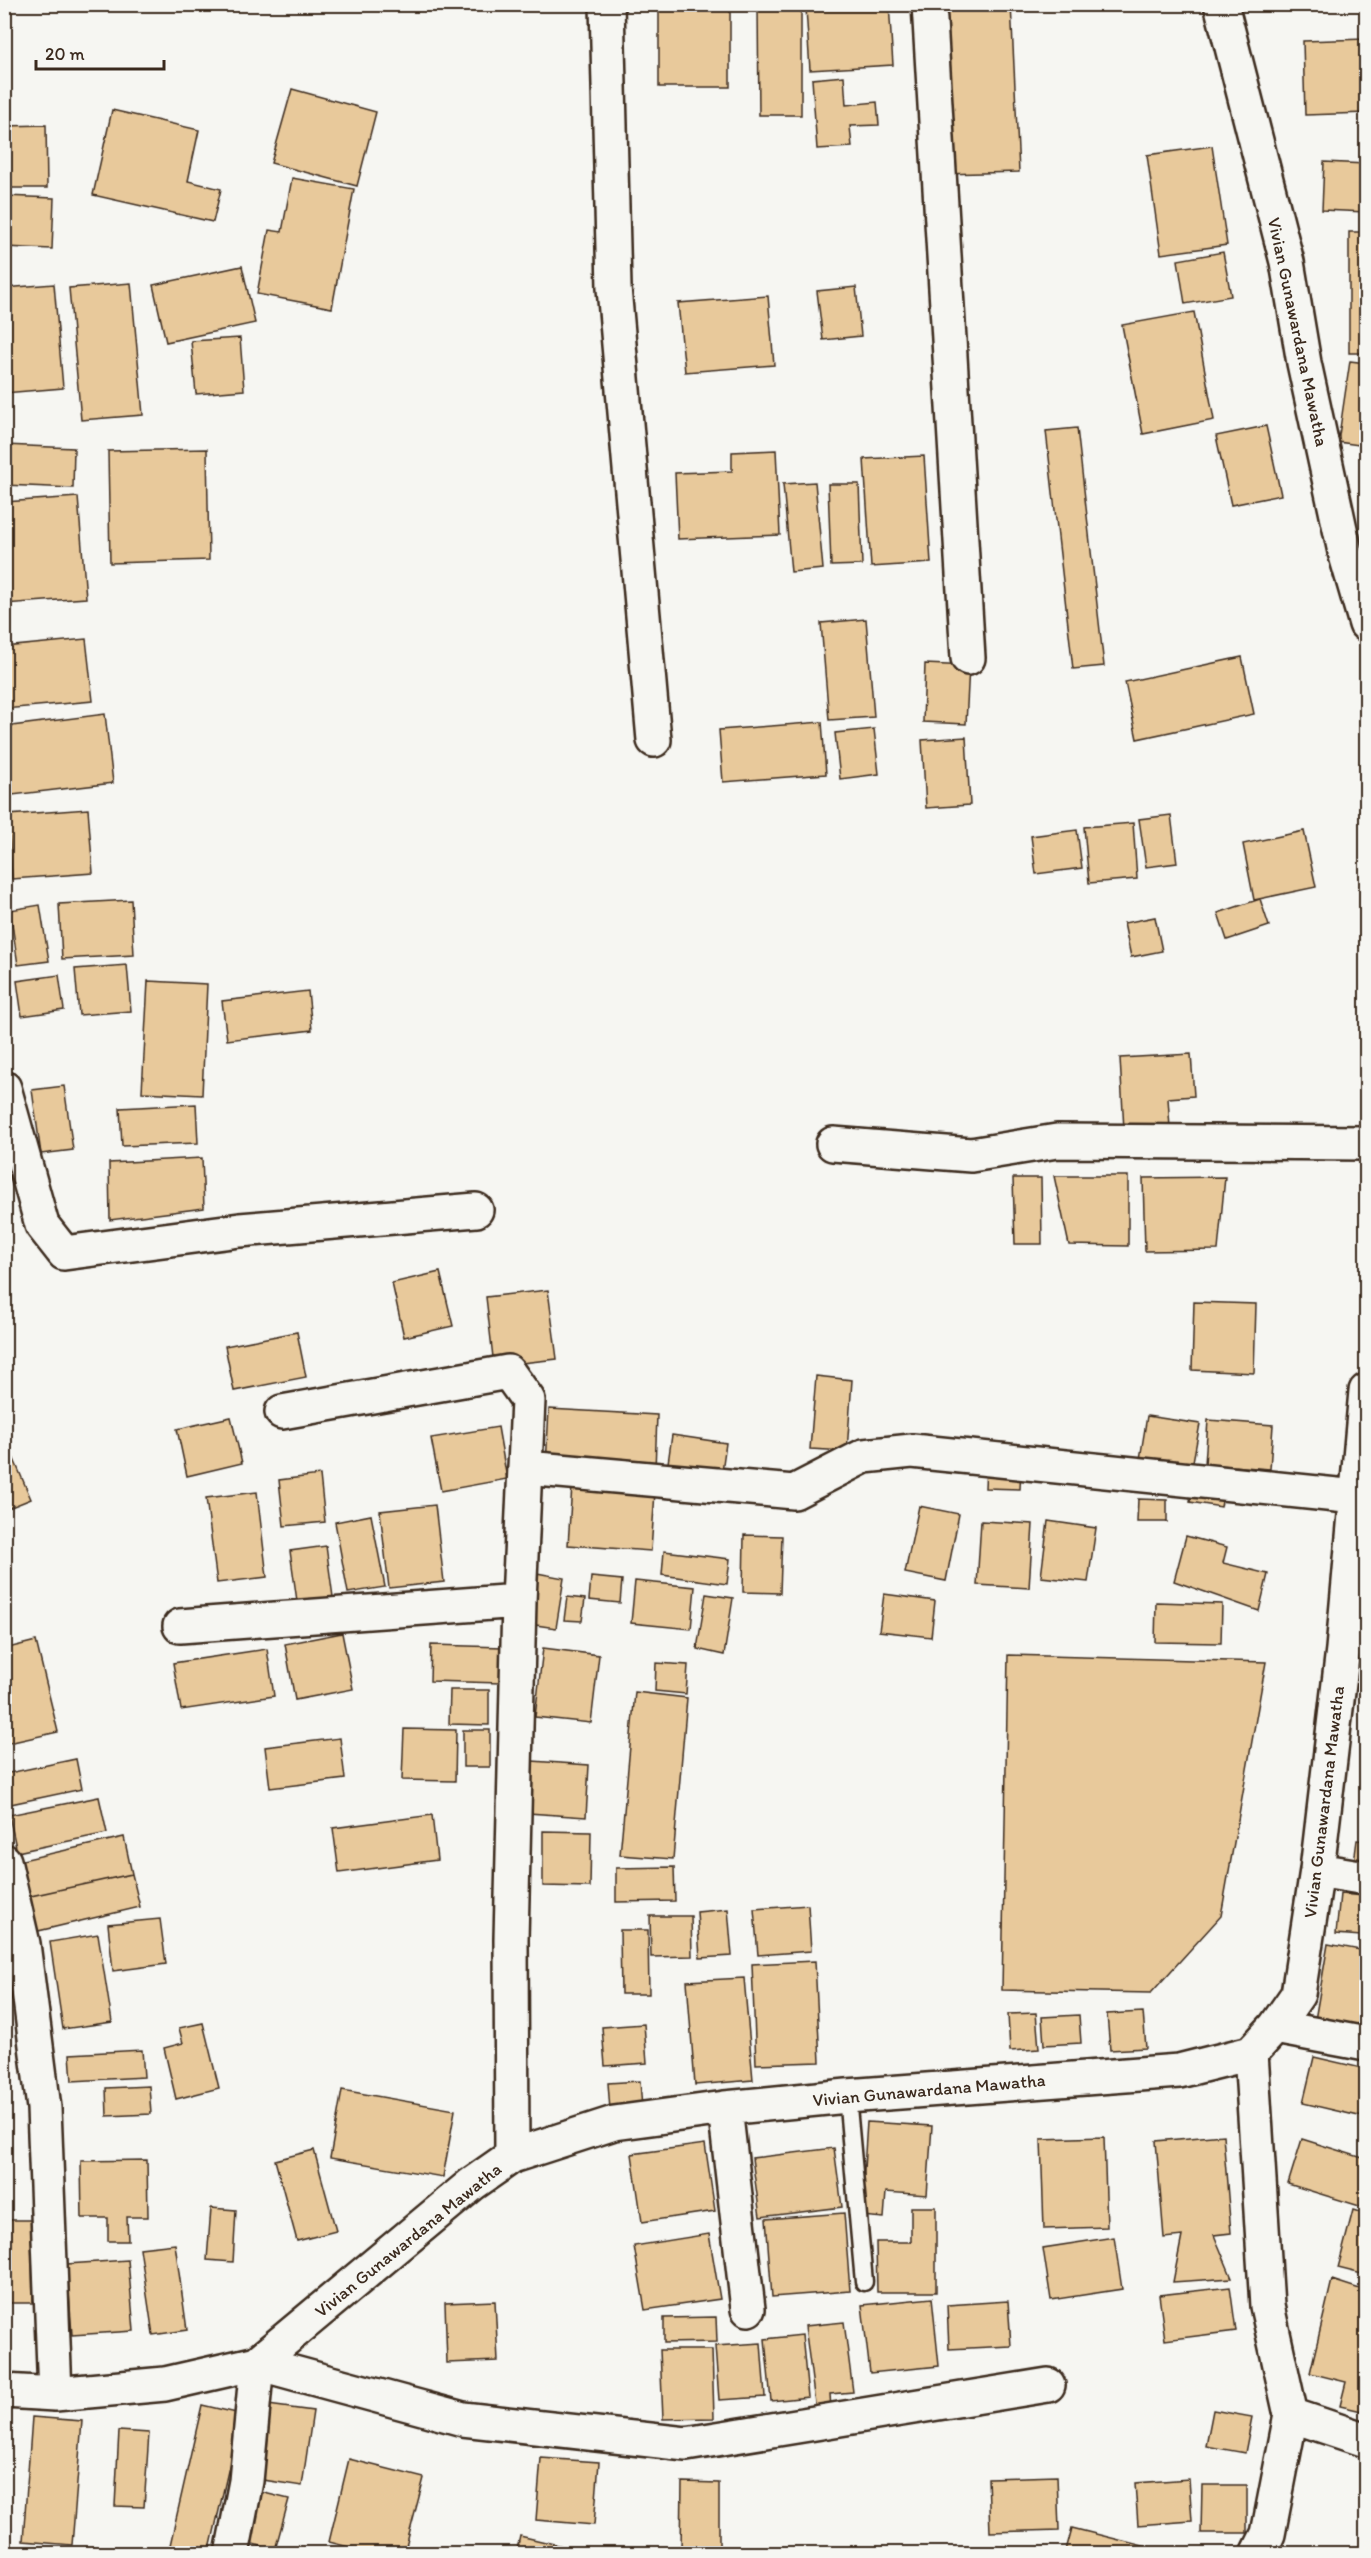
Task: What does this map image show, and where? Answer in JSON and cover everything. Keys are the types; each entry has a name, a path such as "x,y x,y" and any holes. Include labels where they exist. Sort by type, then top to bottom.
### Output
{"street":[{"path":"607,4 614,288 654,740"},
{"path":"929,4 968,658"},
{"name":"Vivian Gunawardana Mawatha","path":"1221,4 1287,262 1308,385 1345,552 1366,624"},
{"path":"4,1088 42,1225 64,1253 240,1230 477,1210"},
{"path":"833,1144 971,1155 1057,1141 1366,1143"},
{"path":"282,1412 508,1372 528,1400 519,1601 511,1939 512,2156"},
{"name":"Vivian Gunawardana Mawatha","path":"4,2391 55,2394 165,2384 257,2363 472,2184 512,2156 615,2122 847,2096 1179,2071 1251,2052 1275,2027 1298,1994 1355,1650 1356,1497 1366,1390"},
{"path":"526,1468 794,1492 864,1456 912,1451 1356,1497"},
{"path":"180,1626 519,1601"},
{"path":"4,1861 23,1944 44,2108 55,2394"},
{"path":"1317,1870 1366,1878"},
{"path":"1275,2027 1366,2044"},
{"path":"1251,2052 1268,2306 1291,2415 1268,2534 1258,2553"},
{"path":"725,2108 748,2309"},
{"path":"232,2553 246,2481 257,2363 463,2419 686,2444 1048,2385"},
{"path":"1291,2415 1366,2440"}],"lane":[{"path":"847,2096 864,2282"}],"building":[{"path":"659,4 730,4 730,87 659,87"},
{"path":"889,4 893,65 810,70 806,8"},
{"path":"937,4 1011,4 1019,172 944,174"},
{"path":"758,5 801,5 801,115 759,115"},
{"path":"1366,39 1366,113 1305,115 1303,41"},
{"path":"844,76 846,105 877,102 879,125 850,126 852,147 817,149 812,79"},
{"path":"292,89 376,112 357,186 271,163"},
{"path":"112,110 199,130 188,181 221,189 213,222 93,195"},
{"path":"46,125 47,188 4,188 4,126"},
{"path":"1212,146 1227,245 1161,254 1147,155"},
{"path":"1324,162 1366,164 1366,212 1322,210"},
{"path":"292,178 354,189 332,308 257,294 269,230 282,232"},
{"path":"4,196 54,198 52,249 4,247"},
{"path":"1349,232 1366,232 1366,353 1349,353"},
{"path":"1223,252 1231,296 1185,304 1178,260"},
{"path":"242,266 255,323 166,342 153,285"},
{"path":"131,283 143,415 81,420 69,288"},
{"path":"54,284 63,388 4,393 4,288"},
{"path":"856,287 861,336 823,340 817,291"},
{"path":"768,296 774,365 685,372 678,303"},
{"path":"1194,312 1214,420 1143,434 1122,325"},
{"path":"240,338 244,390 196,394 191,341"},
{"path":"1350,361 1366,363 1366,446 1338,442"},
{"path":"1266,426 1281,495 1231,505 1216,436"},
{"path":"1077,428 1104,666 1073,669 1046,431"},
{"path":"4,445 74,448 73,488 4,485"},
{"path":"207,449 209,560 110,563 108,451"},
{"path":"776,450 780,535 678,539 675,473 732,471 732,452"},
{"path":"924,456 931,563 871,567 864,459"},
{"path":"815,482 823,569 791,572 783,484"},
{"path":"828,484 859,484 862,565 831,566"},
{"path":"78,497 86,598 4,604 4,502"},
{"path":"866,619 874,717 829,720 821,623"},
{"path":"86,639 93,701 4,709 4,647"},
{"path":"1242,657 1254,714 1137,739 1125,682"},
{"path":"925,664 969,666 966,724 923,722"},
{"path":"105,714 113,783 4,796 4,727"},
{"path":"822,722 826,774 723,782 719,730"},
{"path":"874,729 879,774 840,779 835,733"},
{"path":"966,737 970,805 926,808 922,740"},
{"path":"88,809 93,873 12,879 8,815"},
{"path":"1171,815 1177,863 1146,867 1139,819"},
{"path":"1133,823 1137,879 1089,883 1084,827"},
{"path":"1077,830 1082,868 1036,874 1031,836"},
{"path":"1304,831 1316,887 1254,900 1243,844"},
{"path":"1260,899 1269,926 1227,940 1218,913"},
{"path":"131,900 134,955 62,959 59,904"},
{"path":"40,905 49,961 18,965 10,910"},
{"path":"1155,917 1162,951 1131,957 1124,923"},
{"path":"127,965 131,1011 79,1015 75,969"},
{"path":"59,975 64,1010 22,1016 17,981"},
{"path":"148,981 207,984 202,1095 142,1092"},
{"path":"308,991 312,1030 227,1040 222,1001"},
{"path":"1191,1054 1194,1096 1168,1098 1170,1128 1124,1130 1120,1058"},
{"path":"64,1086 73,1150 41,1154 32,1090"},
{"path":"196,1104 198,1143 122,1146 120,1108"},
{"path":"202,1158 204,1208 110,1220 109,1163"},
{"path":"1054,1176 1128,1176 1128,1246 1069,1245"},
{"path":"1225,1177 1218,1250 1145,1251 1143,1178"},
{"path":"1013,1178 1041,1178 1042,1244 1015,1244"},
{"path":"440,1272 453,1326 404,1337 392,1283"},
{"path":"548,1290 557,1359 494,1366 486,1297"},
{"path":"1194,1302 1256,1304 1254,1373 1192,1370"},
{"path":"297,1332 306,1377 234,1391 225,1346"},
{"path":"816,1376 852,1380 847,1451 810,1449"},
{"path":"549,1409 657,1415 655,1470 546,1465"},
{"path":"1147,1416 1200,1424 1192,1467 1140,1459"},
{"path":"231,1417 242,1463 187,1476 177,1429"},
{"path":"1208,1420 1273,1425 1270,1469 1205,1464"},
{"path":"498,1427 507,1479 441,1491 431,1438"},
{"path":"672,1435 726,1443 720,1485 666,1477"},
{"path":"4,1436 31,1499 4,1510"},
{"path":"986,1465 1021,1466 1020,1489 985,1488"},
{"path":"320,1475 325,1522 284,1526 279,1480"},
{"path":"1192,1485 1224,1490 1221,1507 1190,1502"},
{"path":"572,1486 655,1492 651,1551 568,1545"},
{"path":"257,1492 267,1577 217,1583 206,1498"},
{"path":"1138,1499 1167,1500 1167,1522 1137,1522"},
{"path":"435,1505 444,1582 389,1588 380,1511"},
{"path":"919,1506 959,1514 946,1581 905,1573"},
{"path":"371,1515 385,1587 348,1593 335,1522"},
{"path":"981,1521 1033,1524 1029,1588 977,1585"},
{"path":"1048,1521 1096,1528 1088,1582 1041,1577"},
{"path":"744,1535 782,1536 780,1593 743,1592"},
{"path":"1186,1536 1227,1547 1223,1563 1268,1574 1259,1611 1174,1581"},
{"path":"326,1546 333,1597 297,1601 290,1551"},
{"path":"664,1551 730,1559 727,1584 662,1575"},
{"path":"537,1573 564,1578 556,1628 529,1624"},
{"path":"591,1577 622,1580 620,1603 589,1600"},
{"path":"635,1581 695,1587 691,1629 631,1623"},
{"path":"706,1594 733,1598 724,1655 697,1649"},
{"path":"884,1594 935,1601 931,1637 879,1631"},
{"path":"567,1597 585,1599 582,1621 564,1620"},
{"path":"1156,1602 1222,1604 1221,1643 1155,1642"},
{"path":"342,1633 353,1689 295,1700 285,1644"},
{"path":"36,1641 58,1732 4,1744 4,1649"},
{"path":"431,1645 503,1647 501,1683 430,1681"},
{"path":"543,1648 599,1655 591,1723 535,1717"},
{"path":"267,1649 274,1696 181,1710 173,1663"},
{"path":"1008,1655 1266,1662 1221,1916 1151,1993 1002,1990"},
{"path":"656,1663 688,1665 686,1694 655,1691"},
{"path":"450,1690 489,1690 489,1725 449,1724"},
{"path":"635,1692 687,1698 673,1859 620,1855"},
{"path":"404,1729 456,1730 455,1781 402,1780"},
{"path":"463,1730 490,1730 490,1767 463,1767"},
{"path":"340,1738 345,1779 270,1788 265,1747"},
{"path":"76,1759 82,1789 6,1805 4,1774"},
{"path":"532,1761 589,1765 586,1817 528,1813"},
{"path":"99,1797 107,1833 17,1852 9,1815"},
{"path":"432,1815 437,1860 339,1873 333,1828"},
{"path":"543,1831 591,1832 590,1887 543,1886"},
{"path":"124,1837 132,1874 26,1897 18,1861"},
{"path":"1357,1840 1366,1841 1366,1872 1353,1870"},
{"path":"674,1867 675,1901 616,1902 616,1868"},
{"path":"132,1874 140,1907 34,1932 26,1897"},
{"path":"1340,1894 1365,1896 1361,1936 1336,1934"},
{"path":"808,1905 811,1951 758,1955 754,1909"},
{"path":"728,1909 732,1956 700,1958 697,1912"},
{"path":"650,1916 691,1916 692,1956 651,1957"},
{"path":"160,1919 166,1964 113,1971 108,1924"},
{"path":"620,1930 648,1930 649,1994 621,1994"},
{"path":"98,1934 112,2022 63,2029 50,1942"},
{"path":"1328,1944 1366,1951 1366,2035 1314,2026"},
{"path":"7,1954 11,2000 4,2000 4,1955"},
{"path":"815,1961 820,2062 756,2064 752,1964"},
{"path":"744,1978 753,2080 695,2085 687,1981"},
{"path":"1143,2012 1146,2048 1110,2050 1107,2014"},
{"path":"1036,2013 1039,2049 1010,2051 1008,2014"},
{"path":"1079,2015 1081,2043 1044,2045 1042,2017"},
{"path":"203,2023 219,2088 176,2099 164,2048 183,2043 179,2028"},
{"path":"644,2024 647,2063 605,2066 602,2027"},
{"path":"142,2050 144,2077 72,2081 70,2054"},
{"path":"1314,2057 1366,2069 1366,2104 1363,2117 1303,2103"},
{"path":"640,2081 642,2108 610,2110 608,2083"},
{"path":"149,2086 151,2114 107,2116 106,2088"},
{"path":"342,2090 455,2110 443,2177 330,2158"},
{"path":"867,2122 932,2126 927,2195 886,2192 884,2218 861,2216"},
{"path":"1223,2135 1231,2233 1214,2235 1232,2278 1173,2282 1182,2236 1164,2238 1156,2141"},
{"path":"1104,2137 1107,2227 1044,2229 1041,2139"},
{"path":"1302,2139 1366,2159 1366,2208 1288,2184"},
{"path":"705,2144 715,2211 642,2222 632,2154"},
{"path":"834,2148 842,2207 760,2217 752,2158"},
{"path":"314,2150 336,2231 297,2241 275,2160"},
{"path":"147,2160 148,2217 127,2217 128,2241 108,2241 108,2218 82,2218 81,2161"},
{"path":"911,2207 936,2207 936,2292 877,2292 876,2242 911,2242"},
{"path":"211,2208 236,2210 233,2262 207,2260"},
{"path":"1353,2210 1366,2214 1366,2275 1338,2268"},
{"path":"844,2213 850,2291 772,2297 766,2219"},
{"path":"4,2220 31,2220 33,2303 4,2303"},
{"path":"709,2234 720,2299 645,2310 634,2246"},
{"path":"1114,2237 1122,2289 1051,2300 1043,2248"},
{"path":"175,2244 187,2330 153,2335 140,2248"},
{"path":"128,2260 134,2331 72,2335 67,2264"},
{"path":"1332,2280 1366,2291 1366,2412 1340,2406 1346,2382 1310,2373"},
{"path":"1230,2287 1236,2331 1165,2340 1159,2295"},
{"path":"932,2298 939,2366 870,2373 862,2305"},
{"path":"495,2301 498,2361 447,2363 445,2303"},
{"path":"1008,2301 1011,2346 949,2349 947,2305"},
{"path":"716,2317 717,2342 664,2343 664,2318"},
{"path":"844,2322 853,2392 830,2394 831,2409 816,2411 805,2326"},
{"path":"802,2335 808,2397 771,2401 765,2339"},
{"path":"761,2343 765,2397 719,2400 715,2346"},
{"path":"660,2350 712,2350 714,2418 663,2419"},
{"path":"202,2405 241,2414 209,2554 168,2554"},
{"path":"268,2405 313,2411 302,2486 257,2479"},
{"path":"1213,2410 1252,2417 1245,2453 1206,2446"},
{"path":"32,2417 82,2421 72,2545 23,2541"},
{"path":"119,2431 149,2433 144,2507 115,2506"},
{"path":"541,2458 599,2462 594,2525 536,2520"},
{"path":"349,2459 424,2478 404,2554 376,2554 329,2542"},
{"path":"1057,2476 1059,2530 990,2532 988,2478"},
{"path":"1189,2479 1192,2521 1138,2525 1135,2483"},
{"path":"682,2482 719,2483 719,2550 681,2550"},
{"path":"1202,2485 1247,2485 1247,2533 1201,2533"},
{"path":"256,2491 289,2499 275,2550 242,2541"},
{"path":"1072,2528 1159,2550 1159,2554 1065,2554"},
{"path":"520,2536 584,2551 583,2554 516,2554"}]}
